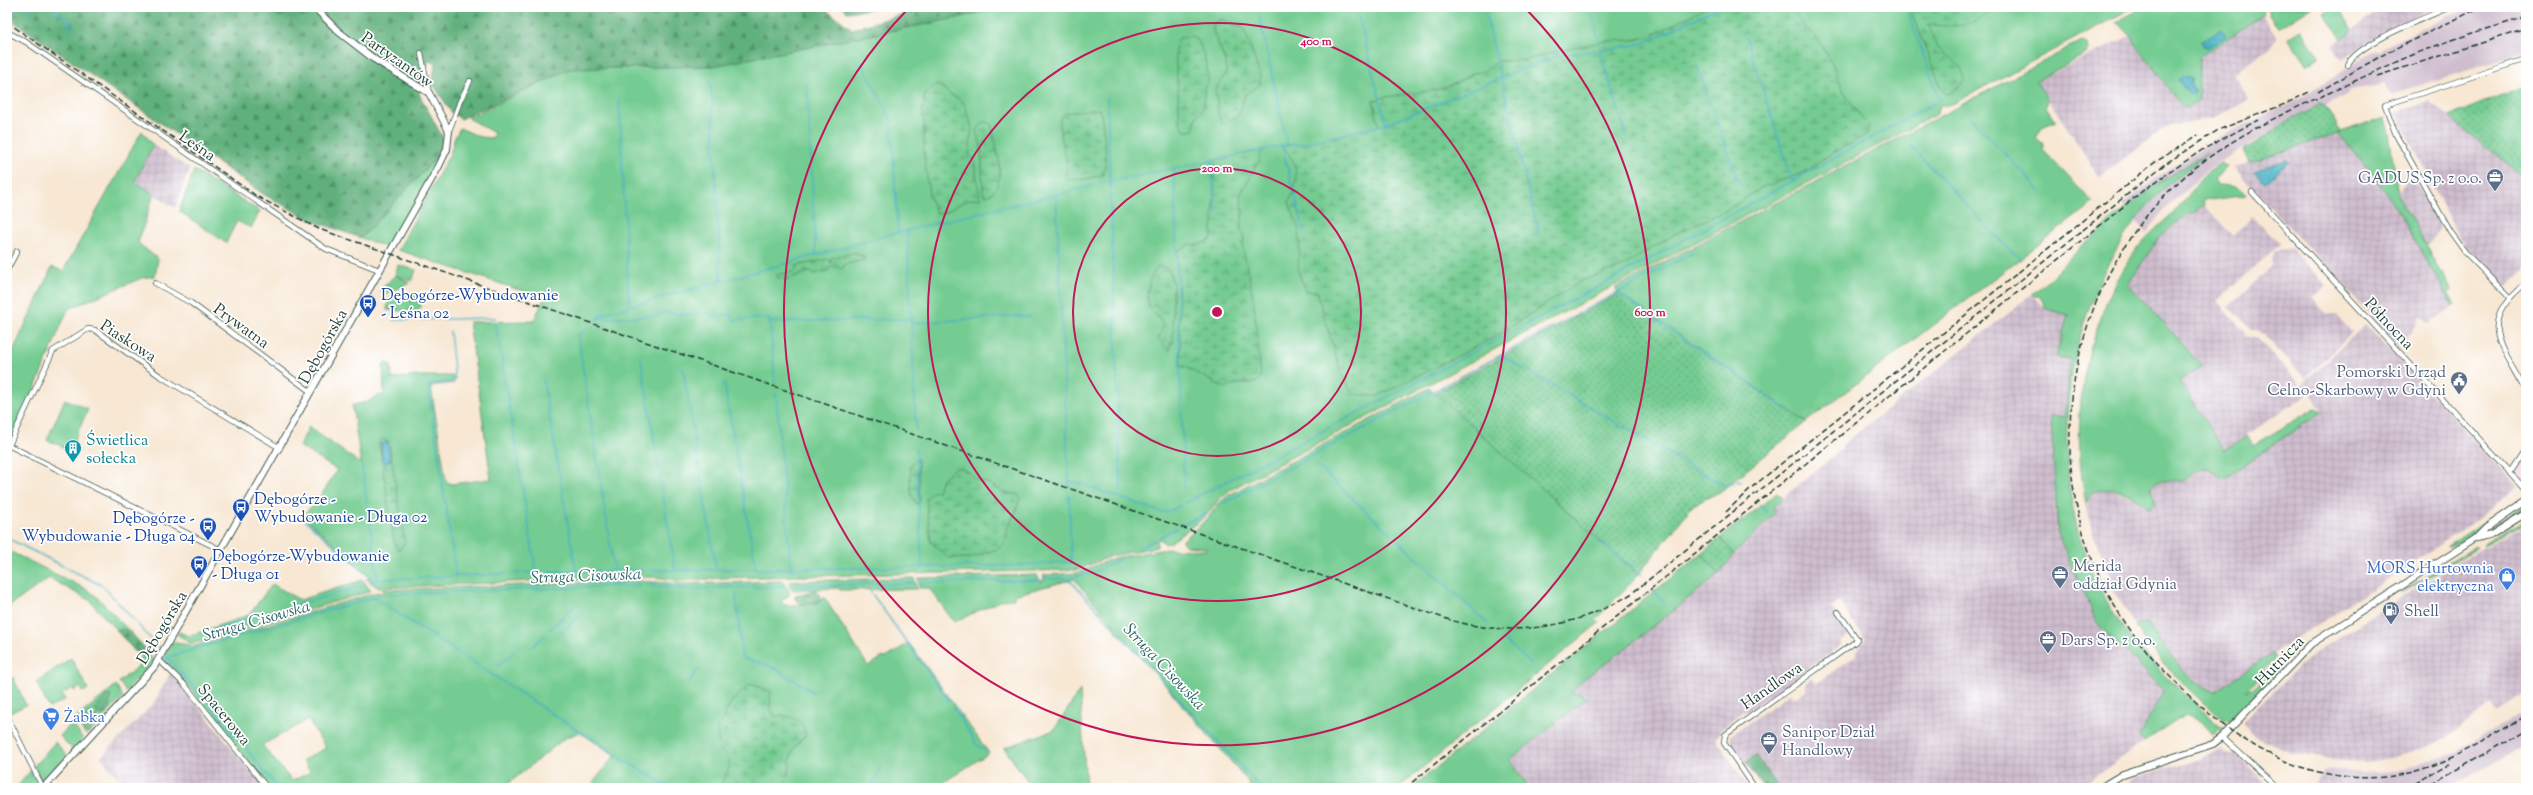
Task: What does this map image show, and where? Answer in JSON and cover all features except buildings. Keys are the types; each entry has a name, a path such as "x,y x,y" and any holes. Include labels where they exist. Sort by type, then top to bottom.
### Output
{"street":[{"name":"Partyzantów","path":"314,7 339,32 374,59 429,93 449,131"},
{"path":"2348,65 2355,55 2376,41 2450,7"},
{"name":"Leśna","path":"7,32 26,42 62,66 326,249 379,270"},
{"path":"421,53 429,93"},
{"path":"2509,297 2465,252 2450,231 2396,135 2386,105 2526,59"},
{"path":"379,270 443,160 448,143 449,131 460,101 470,81"},
{"name":"Północna","path":"2252,192 2526,490"},
{"path":"7,270 17,251"},
{"name":"Dębogórska","path":"43,788 147,676 280,448 379,270"},
{"name":"Prywatna","path":"155,283 191,304 311,392"},
{"path":"2526,283 2509,297 2499,314 2497,333 2526,392"},
{"name":"Piaskowa","path":"8,445 54,351 88,329 95,330 160,376 280,448"},
{"path":"8,445 221,550"},
{"path":"2510,473 2526,449"},
{"name":"Hutnicza","path":"2100,788 2123,774 2204,748 2222,737 2311,644 2475,539 2486,528 2526,500"},
{"name":"Hutnicza","path":"2475,539 2491,535 2526,513"},
{"name":"Handlowa","path":"1755,788 1724,743 1725,735 1856,642 1857,639 1838,612"},
{"name":"Spacerowa","path":"158,659 185,686 267,788"},
{"path":"7,716 43,788"},
{"path":"2222,737 2278,788"}],"shaded area":[{"path":"2382,7 2436,7 2381,34 2343,59 2332,46"},
{"path":"2467,7 2526,7 2526,52 2392,94 2382,82 2376,86 2350,90 2346,95 2325,105 2321,104 2293,118 2211,167 2167,207 2146,233 2122,205 2155,179 2221,136 2300,99 2374,51 2380,51 2382,48"},
{"path":"2263,15 2277,38 2269,49 2233,74 2249,100 2215,117 2165,127 2100,177 2036,81 2130,36 2179,104 2188,108 2199,101 2199,57"},
{"path":"2429,101 2526,179 2526,270 2506,287 2473,254 2455,230 2396,113"},
{"path":"2338,133 2375,177 2398,210 2453,307 2429,323 2421,316 2402,348 2234,168"},
{"path":"153,145 190,169 175,208 135,181"},
{"path":"2411,175 2441,226 2427,246 2398,195 2398,192"},
{"path":"2204,205 2233,236 2252,216 2280,244 2217,301 2244,331 2245,337 2256,337 2301,385 2366,324 2517,486 2480,518 2216,691 2205,689 2171,658 2147,623 2135,625 2113,589 2115,587 2092,531 2086,504 2093,492 2104,489 2138,498 2147,508 2153,493 2151,487 2157,481 2184,482 2200,468 2212,468 2323,411 2310,392 2225,450 2179,381 2202,365 2128,284 2159,238 2169,228"},
{"path":"2291,248 2327,286 2313,298 2325,313 2337,315 2352,333 2305,378 2259,330 2251,330 2229,307 2272,266 2273,252"},
{"path":"2032,294 2046,309 2068,315 2056,356 2071,359 2064,417 2051,416 2099,626 2165,690 2140,735 2144,742 2079,788 1764,788 1731,747 1731,735 1790,694 1794,698 1798,696 1806,690 1805,683 1812,678 1816,684 1856,655 1856,651 1865,639 1839,601 1831,607 1850,635 1841,642 1841,645 1748,711 1742,712 1721,730 1716,739 1749,788 1529,788 1510,761 1565,715 1570,694 1585,678 1622,651 1719,574 1738,549 1776,512 1772,507 1843,448 1841,446"},
{"path":"2526,457 2526,483 2518,472"},
{"path":"2526,524 2526,694 2496,712 2491,704 2452,734 2434,744 2390,758 2367,762 2332,760 2289,752 2256,737 2245,727 2242,722 2312,654 2464,558"},
{"path":"170,673 197,704 263,788 125,788 101,757 154,703"},
{"path":"2526,711 2526,745 2448,788 2393,788 2390,781 2347,782 2320,777 2325,769 2362,773 2407,770 2405,768 2457,751"},
{"path":"2222,750 2226,754 2236,754 2272,788 2121,788 2135,777 2196,760"},
{"path":"2320,777 2347,782 2390,781 2393,788 2312,788"}],"green space":[{"path":"7,7 822,7 852,29 927,7 1000,7 961,17 713,66 570,69 461,119 451,112 431,81 436,63 428,61 419,94 443,138 438,156 361,238 310,220 263,194 7,17"},
{"path":"843,7 888,7 847,12"},
{"path":"1000,7 1083,7 1084,9 1090,7 2134,7 1956,102 1945,106 1941,104 1937,114 1230,490 1219,499 1206,516 1170,543 1165,544 1160,539 1157,540 1157,547 1111,556 1077,570 722,578 682,581 654,577 379,588 366,579 371,577 303,516 322,494 337,470 299,446 309,427 361,464 352,405 368,402 378,395 384,396 383,364 385,362 391,366 392,379 417,376 453,376 454,383 431,386 446,481 451,484 491,479 469,322 534,321 544,298 398,250 450,154 455,137 460,128 480,137 492,138 494,133 468,118 570,69 713,66 961,17"},
{"path":"1707,7 1791,7 1805,27 1817,37 1832,63 1845,94 1869,127 1866,135 1828,156 1808,171 1763,187 1727,210 1677,233 1623,266 1581,281 1495,337 1394,388 1377,396 1353,394 1341,373 1317,292 1307,291 1302,283 1298,262 1300,239 1299,230 1289,203 1296,180 1295,166 1292,159 1281,146 1306,143 1379,126 1373,101 1385,97 1436,90 1456,83 1474,73 1485,71 1497,61 1526,60 1565,49 1606,41 1633,40 1651,36"},
{"path":"1909,7 1994,7 1987,14 1972,23 1955,26 1928,24 1938,48 1958,65 1964,74 1965,81 1949,94 1943,92"},
{"path":"2144,7 2262,7 2263,15 2199,57 2199,101 2187,108 2180,104 2130,36 2116,22"},
{"path":"2267,7 2312,7 2278,28 2269,15"},
{"path":"2332,7 2338,7 2353,30 2342,39 2324,13"},
{"path":"1221,19 1244,28 1260,75 1260,85 1245,94 1239,115 1222,124 1219,116 1215,91 1226,73 1226,64 1213,30 1213,24"},
{"path":"2301,29 2319,56 2307,66 2288,38"},
{"path":"1195,36 1203,52 1208,81 1204,92 1204,107 1197,115 1193,131 1184,131 1180,122 1175,50 1179,38"},
{"path":"2082,41 2088,44 2089,49 2086,54 2036,81 2048,100 2046,107 2056,121 2042,127 2036,137 2043,144 2043,150 2093,203 1806,422 1619,294 1615,288"},
{"path":"936,85 943,87 948,93 961,100 965,105 972,128 969,156 974,160 980,199 968,200 942,213 936,213 929,195 924,155 924,122 922,113 925,94"},
{"path":"2526,85 2526,179 2448,117"},
{"path":"2321,104 2325,105 2341,132 2250,163 2244,150 2293,118"},
{"path":"1098,109 1101,111 1105,143 1106,160 1103,175 1086,179 1066,180 1066,160 1060,130 1060,118 1065,113"},
{"path":"2385,117 2389,132 2398,195 2452,291 2448,293 2455,305 2453,307 2398,210 2375,177 2338,133"},
{"path":"984,121 991,124 998,152 999,163 998,183 994,191 987,196 983,194 981,145 976,132"},
{"path":"142,131 153,145 135,181 154,194 138,243 158,259 155,276 142,278 68,309 9,450 7,449 7,364 52,267 63,271"},
{"path":"1262,150 1263,152 1260,154 1259,161 1240,195 1243,213 1240,231 1244,235 1243,247 1254,302 1261,377 1256,383 1234,384 1226,388 1181,366 1177,250 1185,248 1188,244 1199,245 1212,239 1214,194 1213,177 1211,170 1201,163"},
{"path":"2208,153 2176,178 2147,206 2116,250 2092,300 2076,354 2068,410 2068,467 2076,522 2093,575 2119,622 2130,637 2154,665 2223,728 2213,736 2203,722 2187,714 2144,742 2140,735 2165,690 2099,626 2058,535 2051,416 2064,417 2071,359 2056,357 2068,315 2046,309 2040,296 2034,296 2032,294 2083,245 2127,207 2175,172"},
{"path":"438,156 438,162 389,248 361,238"},
{"path":"2221,163 2227,167 2215,180 2217,185 2237,187 2246,195 2203,201 2204,205 2169,228 2159,238 2128,284 2202,366 2179,381 2225,450 2247,436 2254,445 2315,408 2323,411 2223,479 2212,470 2203,468 2198,469 2184,482 2157,481 2151,487 2155,504 2147,508 2136,498 2115,490 2100,490 2093,492 2086,504 2081,471 2079,437 2081,404 2085,371 2093,339 2104,307 2119,277 2141,243 2184,202 2208,172"},
{"path":"194,170 260,211 251,228 237,221 226,243 179,211"},
{"path":"857,252 858,256 863,255 864,260 843,265 844,268 840,269 836,266 828,268 828,271 813,274 812,271 784,280 783,277 778,279 777,275 796,271 796,266 829,259 831,263 831,258"},
{"path":"398,265 416,270 412,281 395,275"},
{"path":"1158,266 1169,269 1173,283 1173,343 1170,343 1170,351 1158,339 1162,330 1162,324 1160,319 1150,309 1147,297 1150,280"},
{"path":"395,275 410,283 385,295 380,290"},
{"path":"406,293 420,296 421,307 417,312 387,310 388,300"},
{"path":"1619,294 1806,422 1721,491 1693,505 1638,575 1435,393"},
{"path":"370,298 375,300 377,305 375,310 370,312 365,310 363,305 365,300"},
{"path":"1504,357 1721,491 1693,505 1638,575 1595,620 1600,622 1398,788 1251,788 1247,780 1074,579 1014,595 1014,599 1002,600 954,622 929,588 919,588 918,578 1037,575 1040,581 1043,581 1044,575 1077,573 1114,558 1166,549 1207,550 1207,548 1186,546 1182,541 1208,518 1219,503 1229,495 1429,388 1435,393"},
{"path":"65,399 88,409 70,450 47,440"},
{"path":"382,438 389,442 405,543 400,549 397,549 394,543 379,443"},
{"path":"918,459 920,502 918,504 912,496 910,480 911,464"},
{"path":"955,468 962,468 977,480 988,483 1005,493 1018,494 1020,498 1016,512 1007,529 1007,538 1000,548 972,558 948,558 931,542 926,499 932,492 938,491 942,478"},
{"path":"1777,493 1783,498 1773,507 1776,512 1734,554 1720,538"},
{"path":"2526,504 2526,510 2479,538 2479,536"},
{"path":"2491,517 2493,519 2478,532 2457,544 2447,547"},
{"path":"2526,519 2526,522 2482,545 2484,542"},
{"path":"1720,538 1734,554 1719,574 1702,553"},
{"path":"2473,547 2477,547 2402,593 2406,589"},
{"path":"7,550 86,589 97,597 136,638 127,630 117,631 89,600 49,578 7,608"},
{"path":"1702,553 1719,574 1622,651 1585,678 1570,694 1582,694 1586,698 1510,760 1529,788 1411,788"},
{"path":"914,578 917,589 840,590 839,588 795,590 791,589 789,585 790,581"},
{"path":"363,580 371,591 200,642 190,643 177,634 179,632 189,636 249,615 272,584 300,600"},
{"path":"637,581 687,584 783,581 789,591 789,595 781,601 784,605 813,604 817,603 824,597 868,666 883,657 885,658 909,643 989,753 935,788 589,788 615,755 580,732 565,738 503,788 270,788 172,667 161,660 172,642 195,646 378,592 384,594 383,590","holes":["308,720 326,748 303,760 310,772 292,781 262,745"]},
{"path":"816,590 820,594 821,601 802,605 795,599 795,595"},
{"path":"2147,623 2168,652 2187,674 2207,689 2216,691 2272,653 2275,657 2259,675 2273,668 2244,691 2252,689 2277,670 2278,672 2229,722 2192,693 2140,635 2135,625"},
{"path":"122,629 137,639 144,647 144,650 139,652 132,648 117,631"},
{"path":"144,647 154,661 126,692 119,682 141,664 141,658 132,648 140,652 144,650"},
{"path":"71,658 88,689 83,692 81,687 74,691 73,688 62,694 65,700 49,708 36,682"},
{"path":"13,677 26,705 8,714 7,683"},
{"path":"750,684 771,691 770,708 775,716 791,717 799,721 806,735 793,750 788,776 783,785 778,788 722,788 721,786 730,763 726,755 720,750 717,730 731,702"},
{"path":"116,685 123,697 102,719 97,716 100,723 86,735 74,720"},
{"path":"1080,690 1086,788 1021,788 1029,783 1004,748 1054,730"},
{"path":"107,695 111,696 108,712 102,715 97,713 95,708"},
{"path":"89,713 98,718 90,723 92,731 89,733 83,731 79,724"},
{"path":"72,723 83,739 73,752 71,752 72,749 60,736"},
{"path":"55,742 67,755 67,759 42,783 33,767"},
{"path":"1756,756 1779,788 1764,788 1746,762"},
{"path":"32,769 39,788 16,788"}],"water":[{"path":"2221,29 2225,33 2225,37 2205,49 2201,41"},
{"path":"2183,75 2192,78 2190,83 2195,93 2190,96 2178,80"},
{"path":"2287,160 2289,162 2264,183 2254,171"},
{"path":"387,442 391,459 386,464 382,460 381,443"}],"waterway":[{"path":"29,7 29,16"},
{"path":"52,7 69,22 71,25 68,30"},
{"path":"115,7 115,14"},
{"path":"1356,7 1386,123"},
{"path":"1484,7 1539,234"},
{"path":"597,321 599,316 609,312 907,230 1109,182 1285,145 1306,143 1386,124 1559,55 1612,49 1644,43 1718,7"},
{"path":"1906,7 1940,100"},
{"path":"1592,14 1601,50"},
{"path":"1259,15 1287,145"},
{"path":"1746,37 1792,180"},
{"path":"1599,50 1627,136"},
{"path":"860,60 891,118 898,233"},
{"path":"1697,66 1740,186"},
{"path":"708,81 711,85 721,280"},
{"path":"807,85 816,255"},
{"path":"1107,98 1121,492"},
{"path":"619,99 629,306"},
{"path":"1605,283 1935,103"},
{"path":"1969,116 2039,189"},
{"path":"1282,146 1304,231"},
{"path":"1911,146 2003,244 2019,257"},
{"path":"1212,161 1216,215"},
{"path":"1174,169 1184,489"},
{"path":"1056,194 1069,486"},
{"path":"907,230 916,429"},
{"path":"1224,503 1692,253"},
{"path":"1185,503 1603,284"},
{"path":"1617,293 1792,413"},
{"path":"599,318 657,316 665,312 687,315 708,312 712,316 730,315 735,320 767,318 770,322 912,319"},
{"path":"912,323 1016,316 1031,317"},
{"path":"393,320 495,318 536,572 541,571"},
{"path":"770,322 775,383"},
{"path":"586,330 578,336 614,570"},
{"path":"417,578 456,576 428,385 455,380 450,331"},
{"path":"1502,356 1725,486 1739,481 1741,482"},
{"path":"641,359 675,570 650,570"},
{"path":"683,368 716,569"},
{"path":"543,379 576,571"},
{"path":"724,382 756,569"},
{"path":"776,394 791,570"},
{"path":"916,449 922,567"},
{"path":"1315,464 1487,623"},
{"path":"362,467 378,580"},
{"path":"1069,480 1161,512 1167,512 1180,506"},
{"path":"675,570 1008,566 1071,562 1069,495"},
{"path":"1760,505 1767,512"},
{"path":"1182,525 1206,513"},
{"path":"305,520 374,581"},
{"path":"1160,537 1177,528"},
{"name":"Struga Cisowska","path":"7,538 103,586 159,648"},
{"path":"1138,549 1155,540"},
{"path":"1598,541 1642,575"},
{"path":"1068,578 1092,573 1120,559"},
{"path":"549,571 643,570"},
{"path":"510,574 536,572"},
{"path":"456,576 504,574"},
{"path":"371,582 380,579 412,578"},
{"name":"Struga Cisowska","path":"1044,579 1068,578 1261,788"},
{"name":"Struga Cisowska","path":"919,583 1040,580"},
{"name":"Struga Cisowska","path":"789,586 916,583"},
{"path":"212,630 365,585"},
{"name":"Struga Cisowska","path":"388,594 647,585 689,589 784,586"},
{"path":"870,591 949,701"},
{"path":"1654,591 1665,602"},
{"path":"736,595 742,658 773,667 813,692"},
{"name":"Struga Cisowska","path":"168,657 378,596"},
{"path":"373,597 617,756 671,788"},
{"path":"549,630 575,605"},
{"path":"561,633 583,613"},
{"path":"533,646 545,635"},
{"path":"1505,641 1531,664"},
{"path":"498,666 514,652"},
{"path":"164,654 212,707 278,788"},
{"path":"688,683 698,670"},
{"path":"953,707 977,745 986,751"},
{"path":"870,788 881,768"}],"railway":[{"path":"2318,92 2388,52 2481,7"},
{"path":"2526,17 2430,48 2392,64 2246,133 2188,173 2171,189 2136,229 2109,274 2088,323 2075,375 2070,428 2072,481 2083,532 2102,582 2111,599 2132,632 2156,662 2197,703 2238,736 2260,749 2307,769 2332,775 2358,778 2385,777 2423,769 2441,762 2475,745 2526,716"},
{"path":"7,22 258,197 319,229 1441,617 1465,624 1490,628 1514,629 1563,623 1586,616 1631,594 2165,164 2218,130 2285,104 2309,92"},
{"path":"2377,76 2526,29"},
{"path":"1405,788 2145,189 2202,150 2258,120"},
{"path":"1726,512 1751,488 2154,163 2198,135"},
{"path":"2424,788 2526,730"},
{"path":"2407,788 2449,764"}],"place":[{"name":"GADUS Sp. z o.o.","path":"2495,192"},
{"name":"Dębogórze-Wybudowanie - Leśna 02","path":"368,318"},
{"name":"Pomorski Urząd Celno-Skarbowy w Gdyni","path":"2459,395"},
{"name":"Świetlica sołecka","path":"73,463"},
{"name":"Dębogórze - Wybudowanie - Długa 02","path":"241,522"},
{"name":"Dębogórze - Wybudowanie - Długa 04","path":"208,541"},
{"name":"Dębogórze-Wybudowanie - Długa 01","path":"199,579"},
{"name":"Merida oddział Gdynia","path":"2060,589"},
{"name":"MORS Hurtownia elektryczna","path":"2507,591"},
{"name":"Shell","path":"2391,625"},
{"name":"Dars Sp. z o.o.","path":"2048,654"},
{"name":"Żabka","path":"51,731"},
{"name":"Sanipor Dział Handlowy","path":"1769,755"}]}
